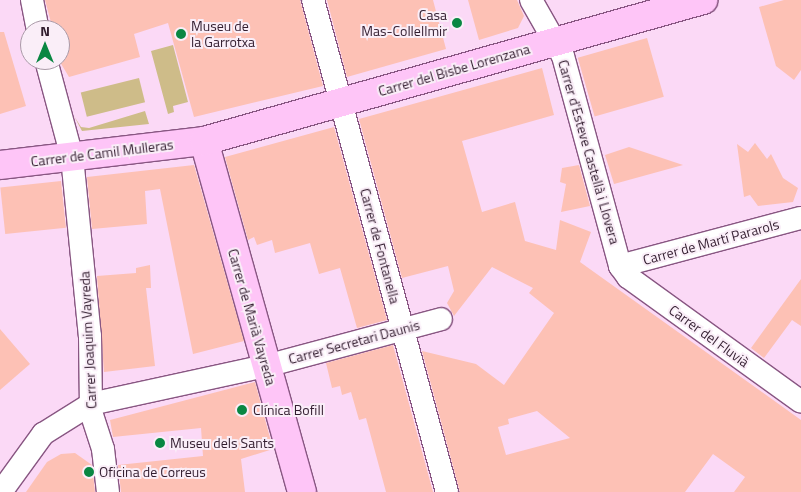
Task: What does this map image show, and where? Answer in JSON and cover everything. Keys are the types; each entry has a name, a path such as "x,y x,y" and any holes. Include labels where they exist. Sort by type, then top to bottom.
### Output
{"main road":[{"name":"Carrer del Bisbe Lorenzana","path":"204,141 703,0"},
{"name":"Carrer de Camil Mulleras","path":"0,165 204,141"},
{"name":"Carrer de Marià Vayreda","path":"204,141 302,492"}],"street":[{"path":"32,0 36,20"},
{"name":"Carrer de Fontanella","path":"313,0 447,492"},
{"name":"Carrer d'Esteve Castellà i Llovera","path":"530,0 551,42 563,56 620,266"},
{"name":"Carrer Joaquim Vayreda","path":"49,70 72,157 90,336 91,404 108,492"},
{"name":"Carrer de Martí Pararols","path":"620,266 801,218"},
{"name":"Carrer del Fluvià","path":"620,266 628,277 801,402"},
{"name":"Carrer Secretari Daunis","path":"1,492 43,434 91,404 266,366 441,318"}],"shaded area":[{"path":"173,45 188,102 173,106 174,112 168,114 151,51"},
{"path":"139,78 145,102 87,117 81,93"},
{"path":"145,111 149,124 82,131 74,116 81,127 89,128"}],"building":[{"path":"45,0 300,0 323,86 194,117 168,23 134,34 140,57 69,77 65,70 70,70 70,20 50,20"},
{"path":"327,0 433,0 446,49 347,77"},
{"path":"468,0 517,0 524,16 518,28 479,40"},
{"path":"784,0 801,0 801,70 794,80 776,66 759,7"},
{"path":"0,32 4,32 26,106 0,114"},
{"path":"647,38 664,97 595,116 578,58"},
{"path":"542,68 554,115 462,141 482,212 515,202 525,241 556,250 560,220 591,232 580,262 801,420 801,492 734,492 745,477 713,454 685,492 460,492 422,351 476,364 504,385 554,313 529,293 533,288 492,267 454,316 447,303 454,291 448,266 402,278 359,119","holes":["537,411 570,438 506,455 498,427 509,424 508,419"]},
{"path":"334,127 387,320 357,328 340,268 319,274 310,243 275,253 272,240 257,245 254,237 248,240 225,157"},
{"path":"755,143 767,159 771,154 783,178 798,188 793,202 758,206 750,195 744,197 737,144 748,152"},
{"path":"629,147 683,165 614,184 605,155"},
{"path":"194,165 244,341 193,354 160,189 145,191 147,224 92,229 87,177"},
{"path":"579,165 590,206 561,212 566,184 560,182 562,168"},
{"path":"61,181 66,228 5,234 0,187"},
{"path":"150,265 151,288 146,288 155,366 104,372 97,276 136,273 136,268"},
{"path":"801,279 801,326 792,320 764,358 751,348"},
{"path":"0,329 30,364 0,390"},
{"path":"393,345 433,492 386,492 366,418 359,420 351,392 342,395 340,386 332,388 326,363"},
{"path":"255,382 273,449 241,459 245,492 121,492 118,465 203,456 201,428 113,437 110,420"},
{"path":"75,453 92,465 95,492 26,492 47,462 61,454"}],"place":[{"name":"Casa Mas-Collellmir","path":"457,23"},
{"name":"Museu de la Garrotxa","path":"181,34"},
{"name":"Clínica Bofill","path":"242,410"},
{"name":"Museu dels Sants","path":"160,443"},
{"name":"Oficina de Correus","path":"89,472"}]}
